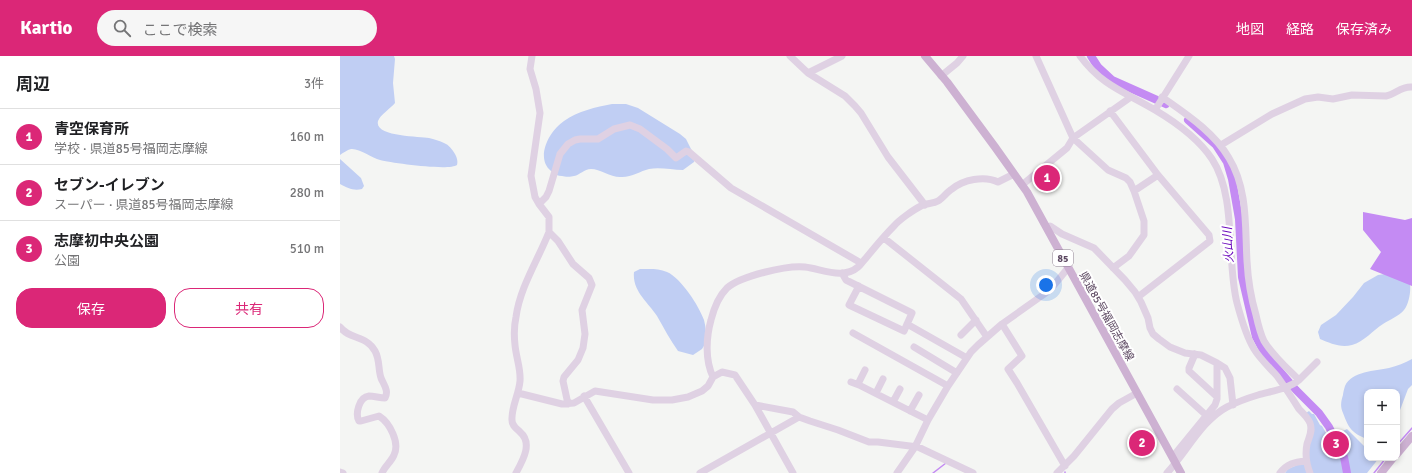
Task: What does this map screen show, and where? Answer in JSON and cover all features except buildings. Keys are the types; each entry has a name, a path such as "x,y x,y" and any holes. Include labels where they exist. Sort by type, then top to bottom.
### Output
{"main road":[{"name":"県道85号福岡志摩線","path":"925,56 1022,185 1181,473"},
{"path":"1400,450 1412,436"},
{"path":"1381,473 1391,461"}],"street":[{"path":"516,473 524,455 527,443 523,435 513,426 511,418 520,380 515,344 516,317 520,299 550,232 549,216 539,204 533,191 531,176 540,113 536,89 530,69 532,56"},
{"path":"790,56 808,73 845,96 855,106 861,113 888,157 925,204"},
{"path":"808,73 842,56"},
{"path":"941,76 963,56"},
{"path":"1036,56 1073,138 1108,170 1126,178 1130,182 1134,192 1144,220 1144,235 1129,256 1113,268"},
{"path":"1080,56 1102,80 1155,110 1188,132 1205,150 1216,166 1222,179 1226,198 1234,284 1242,320 1253,348 1286,387 1310,423 1311,432 1307,445 1306,461 1310,473"},
{"path":"1155,110 1189,56"},
{"path":"1221,145 1272,114 1305,99 1318,97 1334,98 1352,95 1386,96 1406,86 1412,87"},
{"path":"1022,185 1067,148 1073,138 1131,97"},
{"path":"1162,97 1188,115 1221,145 1233,165 1241,186 1245,217 1248,277 1252,302 1259,328 1264,341 1272,352 1298,381"},
{"path":"1110,111 1158,174 1209,235 1210,241 1138,296"},
{"path":"539,204 546,197 549,191 560,154 568,144 580,139 598,139 614,129 630,125 640,129 667,149 676,158 684,152 689,152 731,188 861,263"},
{"path":"713,377 710,370 707,348 708,337 715,305 726,289 730,286 757,274 784,268 803,267 833,273 842,273 858,267 895,224 920,206 932,204 938,201 952,188 960,184 980,179 994,180 998,182 1014,174"},
{"path":"1134,192 1158,174"},
{"path":"1047,228 1050,226 1062,234 1094,248 1125,280 1138,296 1153,334 1170,347 1185,353 1201,355 1225,368 1230,378 1233,405"},
{"path":"550,232 570,260 589,278 592,285 582,313 584,334 583,348 578,360 564,377 563,381 568,404"},
{"path":"1055,244 1062,234"},
{"path":"884,238 961,299 987,337"},
{"path":"897,473 915,447 928,420 967,358 978,345 1002,324 1050,290 1068,268"},
{"path":"842,273 846,280 859,286 912,313 904,331 849,304 859,286"},
{"path":"961,335 976,320"},
{"path":"907,324 967,358"},
{"path":"1002,324 1022,356 1008,369 1018,383 1065,466"},
{"path":"340,327 349,335 367,342 374,350 378,360 380,376 387,391 387,396 385,398 365,397 357,411 357,419 359,421 379,416 386,421 396,441 396,450 392,459 384,468 382,473"},
{"path":"853,333 948,386"},
{"path":"914,347 957,373"},
{"path":"1195,354 1189,368 1189,372 1217,396"},
{"path":"1167,473 1176,464 1206,424 1216,414 1256,395 1286,387 1298,381 1317,362"},
{"path":"1172,456 1207,416 1215,404 1217,396 1217,363"},
{"path":"865,370 854,383 928,420"},
{"path":"518,393 554,403 568,404 574,403 595,391 653,400 672,400 688,397 702,391 708,386 713,377 722,372 735,375 755,405 793,473"},
{"path":"876,393 883,379"},
{"path":"893,402 900,389"},
{"path":"1177,389 1207,416"},
{"path":"1057,473 1065,466 1112,409 1119,403 1137,393"},
{"path":"910,411 919,395"},
{"path":"584,396 629,473"},
{"path":"755,405 793,412 799,417 869,442 918,447 973,473"},
{"path":"700,473 799,417"},
{"path":"1280,473 1288,465 1294,462 1306,461"}],"shaded area":[{"path":"340,56 394,56 393,83 395,103 379,119 379,126 383,130 390,133 429,138 446,144 455,154 457,165 452,167 432,167 396,163 380,160 354,149 348,150 340,155"},
{"path":"612,104 626,104 638,108 680,134 686,139 695,157 694,162 683,170 653,168 624,177 616,177 591,169 570,177 559,176 552,172 546,166 544,152 549,138 558,125 581,112"},
{"path":"340,159 361,178 364,186 362,189 359,190 348,188 340,184"},
{"path":"1363,212 1405,220 1412,218 1412,286 1370,269 1381,252 1363,230"},
{"path":"640,269 657,269 667,272 684,286 702,314 705,323 707,341 702,349 693,355 678,351 657,316 641,296 635,285 634,272"},
{"path":"1385,274 1410,284 1408,301 1402,312 1368,336 1352,345 1339,345 1320,339 1318,332 1321,325 1336,315 1364,283 1378,275"},
{"path":"1412,359 1412,385 1408,389 1400,410 1400,389 1364,389 1364,438 1358,435 1347,423 1341,406 1344,388 1348,381 1364,372 1392,367"},
{"path":"1309,411 1314,414 1329,438 1347,429 1364,446 1364,461 1377,461 1367,473 1285,473 1288,469 1302,463 1310,441 1306,413"}],"waterway":[{"name":"火山川","path":"1091,56 1098,67 1112,80 1166,104"},
{"name":"火山川","path":"1188,120 1216,145 1227,162 1232,179 1239,219 1242,277 1256,337 1265,354 1296,390 1319,413 1329,427 1344,457 1347,473"},
{"path":"1400,442 1412,428"},
{"path":"1374,473 1384,461"},
{"path":"933,473 946,463"}],"place":[{"name":"青空保育所","path":"1047,178"},
{"name":"セブン-イレブン","path":"1142,443"},
{"name":"志摩初中央公園","path":"1336,444"}]}
